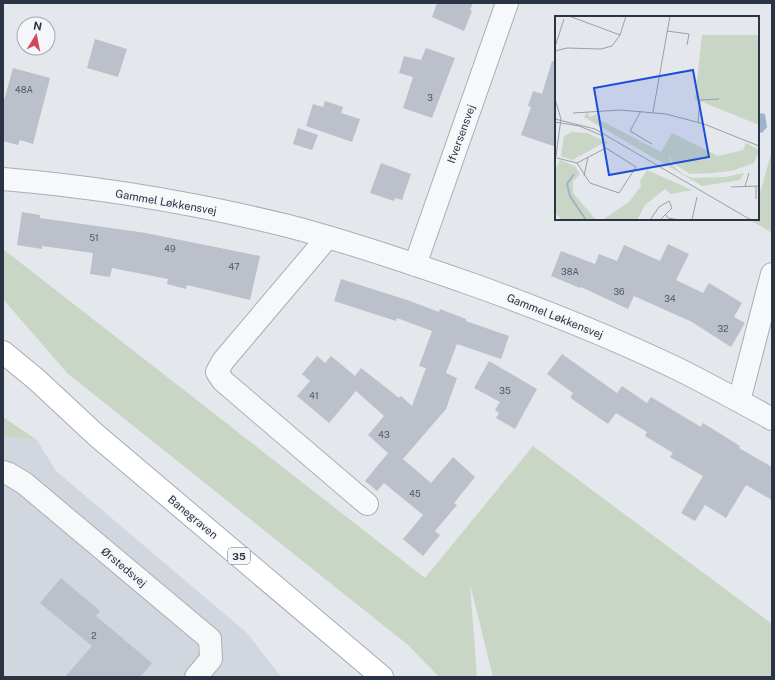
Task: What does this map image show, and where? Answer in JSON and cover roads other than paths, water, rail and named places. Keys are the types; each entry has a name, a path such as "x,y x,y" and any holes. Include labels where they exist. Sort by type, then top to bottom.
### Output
{"main road":[{"name":"Banegraven","path":"3,352 37,380 96,435 382,677"},
{"name":"Banegraven","path":"3,372 96,435"}],"street":[{"name":"Ifversensvej","path":"415,265 507,3"},
{"name":"Gammel Løkkensvej","path":"3,179 60,184 167,201 288,226 415,265 508,298 596,333 679,370 772,419"},
{"path":"328,238 223,361 217,372 223,382 367,504"},
{"path":"739,401 772,274"},
{"name":"Ørstedsvej","path":"3,472 24,483 210,639 211,659 196,677"}],"water":[{"path":"759,113 765,114 767,127 762,133 759,132"}]}
